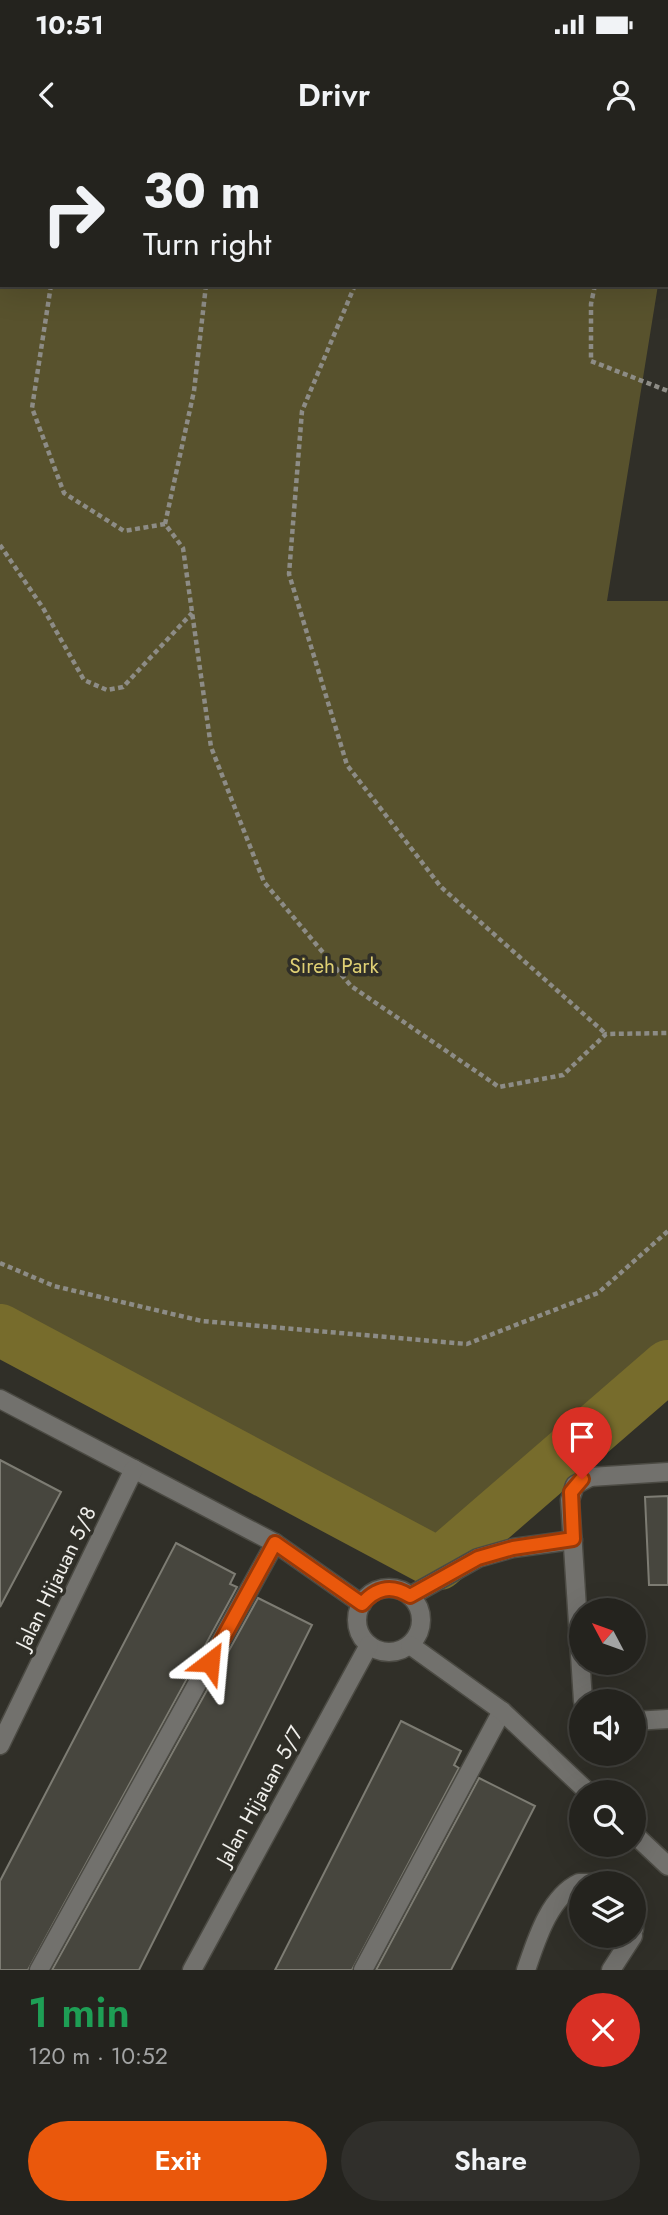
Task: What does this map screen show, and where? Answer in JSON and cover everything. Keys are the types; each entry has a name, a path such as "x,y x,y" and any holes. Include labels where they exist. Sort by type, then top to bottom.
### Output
{"street":[{"path":"0,1400 275,1543 362,1604"},
{"name":"Jalan Hijauan 5/8","path":"0,1745 134,1469"},
{"path":"582,1689 571,1492 582,1479 590,1477 668,1472"},
{"path":"410,1596 478,1558 513,1548 573,1539"},
{"path":"39,1970 275,1543"},
{"path":"389,1588 410,1596 421,1614 417,1636 410,1645 389,1652 369,1645 358,1626 362,1604 378,1590 389,1588"},
{"name":"Jalan Hijauan 5/7","path":"192,1970 369,1645"},
{"path":"410,1645 502,1711 575,1780"},
{"path":"363,1970 502,1711"},
{"path":"646,1720 668,1719"},
{"path":"646,1845 668,1866"},
{"path":"526,1970 539,1934 557,1901 569,1891"},
{"path":"611,1970 625,1948"}],"path":[{"path":"51,287 32,408 64,493 124,531 165,524"},
{"path":"206,287 194,391 165,524 183,548 211,747 264,882 351,986 499,1087 563,1075 606,1034"},
{"path":"354,287 302,411 289,574 347,765 441,887 606,1034 668,1033"},
{"path":"595,287 591,304 591,361 668,391"},
{"path":"0,545 43,608 84,680 107,690 123,687 192,613"},
{"path":"0,1263 54,1286 202,1321 467,1344 598,1293 668,1231"}],"green space":[{"name":"Sireh Park","path":"0,287 658,287 607,601 668,601 668,1366 439,1564 0,1330"}],"building":[{"path":"0,1460 61,1492 0,1607"},
{"path":"668,1496 668,1585 649,1585 645,1497"},
{"path":"176,1543 235,1574 230,1584 237,1587 28,1970 0,1970 0,1881"},
{"path":"258,1598 312,1625 139,1970 52,1970"},
{"path":"401,1721 461,1751 454,1765 459,1768 352,1970 275,1970"},
{"path":"479,1778 535,1806 451,1970 376,1970"}],"waterway":[{"path":"0,1330 439,1564 668,1366"}],"route":[{"path":"210,1662 275,1543 362,1604 378,1590 389,1588 410,1596 478,1558 513,1548 573,1539 571,1492 582,1479"}]}
